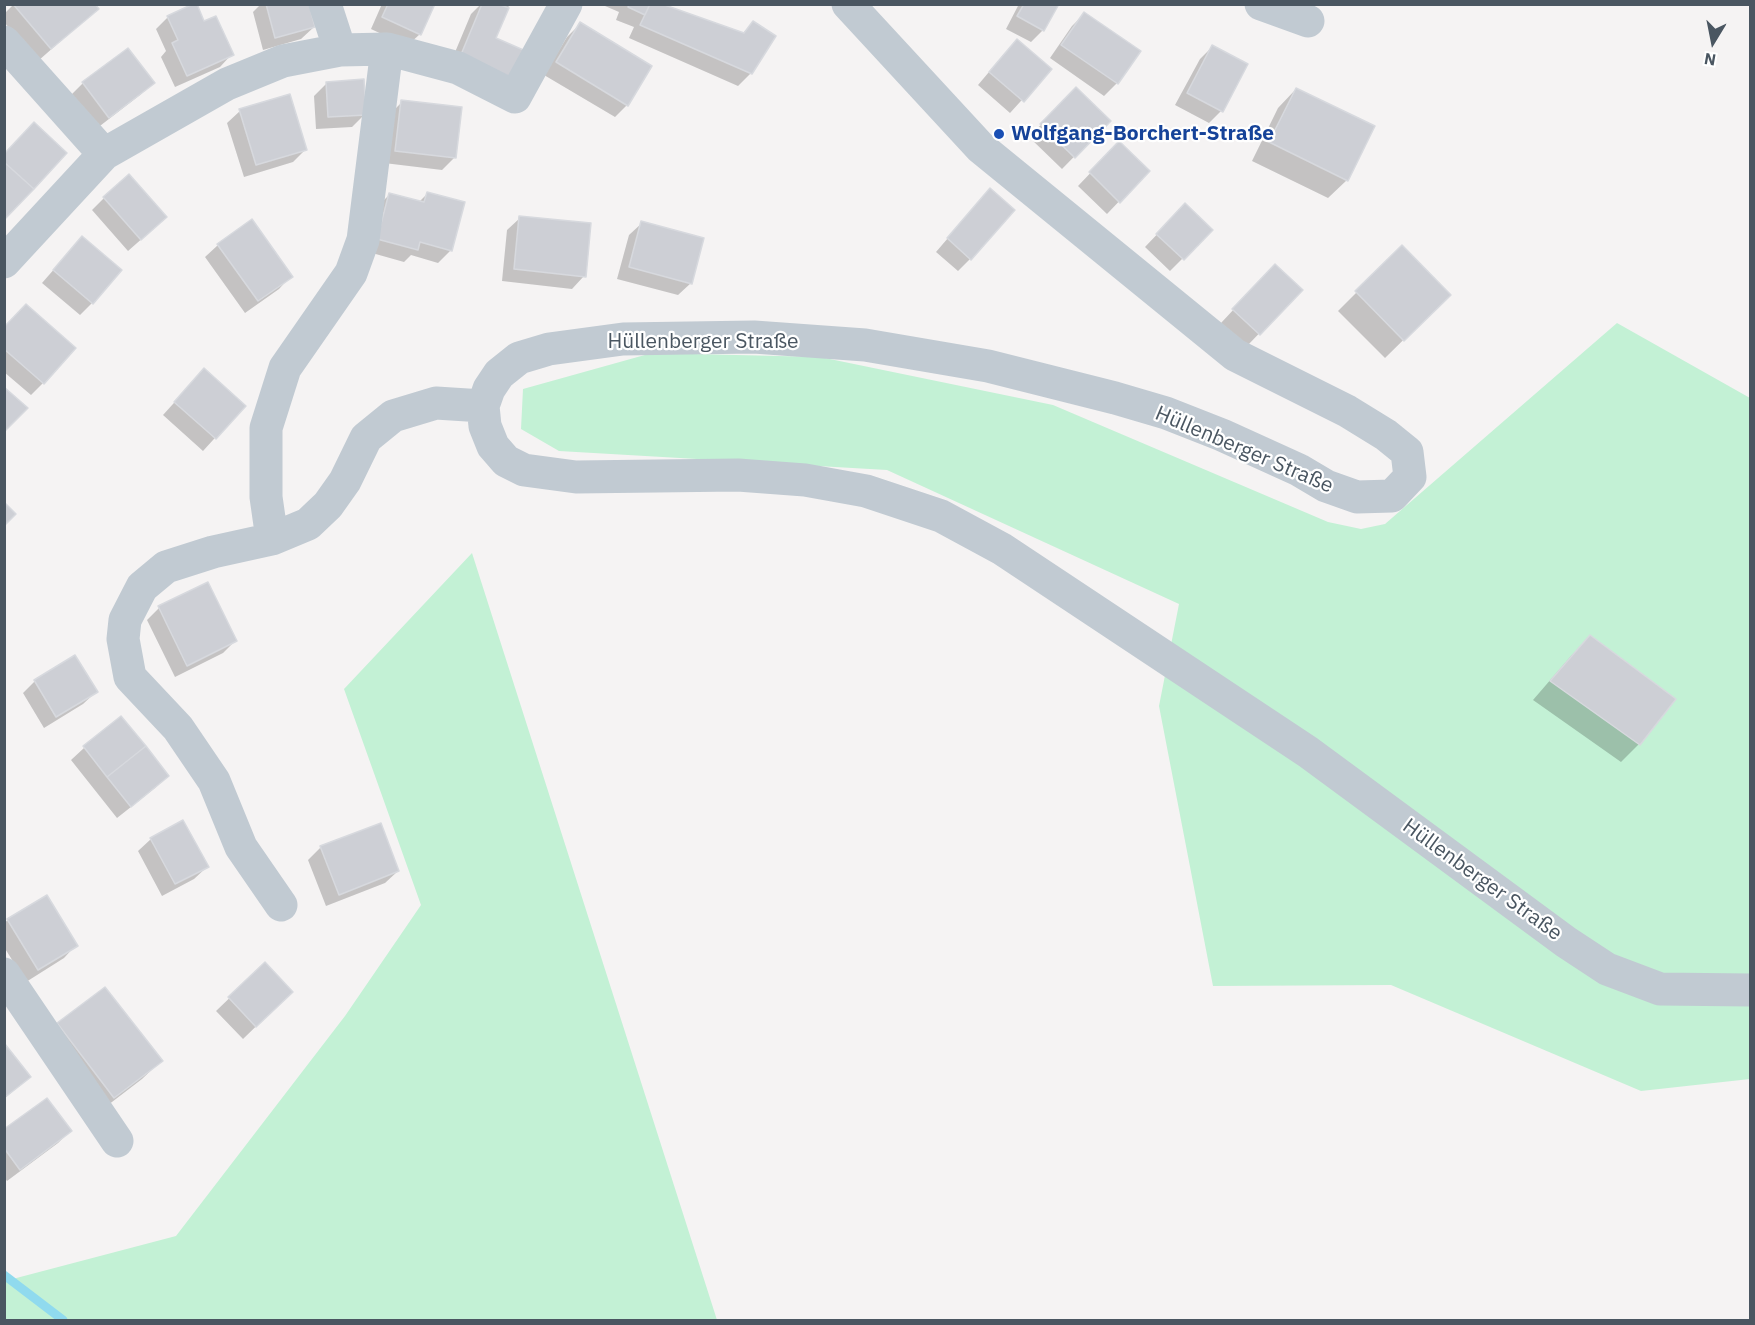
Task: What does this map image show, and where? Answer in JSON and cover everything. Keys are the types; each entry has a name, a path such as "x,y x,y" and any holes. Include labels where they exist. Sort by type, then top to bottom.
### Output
{"street":[{"path":"325,4 340,50"},
{"path":"4,262 104,154 226,84 283,61 340,50 387,49 458,68 515,98 566,4"},
{"name":"Hüllenberger Straße","path":"848,4 981,147 1235,355 1347,411 1386,435 1407,452 1410,477 1392,496 1357,497 1326,486 1299,470 1222,435 1166,413 1115,398 988,366 865,345 754,337 635,339 549,349 519,358 499,374 483,406 485,426 493,446 506,461 524,470 576,477 738,475 805,480 866,491 941,516 1002,549 1308,752 1566,942 1607,969 1660,989 1750,990"},
{"path":"1261,4 1308,21"},
{"path":"4,42 104,154"},
{"path":"272,539 266,497 266,428 285,368 351,273 363,240 387,49"},
{"path":"281,905 241,847 214,781 178,728 130,677 123,639 125,620 142,587 166,567 213,552 272,539 308,524 328,505 345,481 366,438 393,416 436,403 483,406"},
{"path":"4,974 117,1141"}],"green space":[{"path":"1617,323 1750,398 1750,1079 1641,1091 1391,985 1213,986 1159,706 1179,604 887,470 559,451 521,429 523,389 652,353 820,357 1053,405 1328,522 1361,529 1385,524"},
{"path":"472,553 717,1320 5,1320 5,1281 176,1236 345,1016 421,905 344,689"}],"building":[{"path":"13,4 95,4 99,9 51,49"},
{"path":"197,4 204,21 216,16 234,55 187,76 172,43 178,40 167,16"},
{"path":"266,4 309,4 315,27 275,38"},
{"path":"388,4 435,4 421,35 382,17"},
{"path":"482,4 498,4 509,8 496,38 528,52 511,78 460,57"},
{"path":"629,4 650,4 645,15 628,7"},
{"path":"650,4 662,4 744,33 753,21 776,36 752,74 640,25"},
{"path":"1024,4 1059,4 1044,31 1017,16"},
{"path":"1084,12 1141,51 1118,84 1061,45"},
{"path":"580,22 652,66 628,106 556,62"},
{"path":"1017,39 1052,69 1024,102 989,72"},
{"path":"1212,45 1248,64 1223,112 1187,93"},
{"path":"128,48 155,83 109,118 82,82"},
{"path":"364,79 366,115 328,117 326,82"},
{"path":"1076,87 1111,121 1075,158 1040,124"},
{"path":"1296,88 1375,126 1348,181 1269,142"},
{"path":"290,94 307,150 256,165 239,109"},
{"path":"401,100 462,107 456,158 395,151"},
{"path":"34,122 67,153 34,189 4,162 4,154"},
{"path":"1119,141 1150,171 1120,203 1089,172"},
{"path":"4,162 34,189 4,220"},
{"path":"129,174 167,217 141,240 103,197"},
{"path":"990,188 1015,210 971,260 947,238"},
{"path":"427,192 465,202 452,251 420,242 418,250 377,239 389,193 424,202"},
{"path":"1185,203 1213,230 1184,260 1156,234"},
{"path":"519,216 591,223 586,277 514,269"},
{"path":"252,219 293,277 258,301 217,244"},
{"path":"641,221 704,238 692,284 629,267"},
{"path":"82,236 122,270 93,304 53,270"},
{"path":"1402,245 1451,295 1404,341 1355,291"},
{"path":"1275,264 1303,290 1260,335 1232,309"},
{"path":"26,304 76,348 44,384 4,349 4,327"},
{"path":"204,368 246,406 216,439 174,402"},
{"path":"4,387 28,408 4,432"},
{"path":"4,502 16,514 4,526"},
{"path":"208,582 237,641 187,666 158,606"},
{"path":"1590,635 1676,699 1640,745 1550,681"},
{"path":"75,655 98,692 56,717 34,680"},
{"path":"121,716 146,746 107,777 83,746"},
{"path":"146,746 169,776 131,807 107,777"},
{"path":"183,820 209,867 175,884 150,838"},
{"path":"381,823 399,871 339,895 320,846"},
{"path":"47,895 78,946 38,970 7,919"},
{"path":"265,962 293,992 256,1027 228,997"},
{"path":"105,987 163,1061 114,1098 57,1023"},
{"path":"4,1045 31,1077 4,1098"},
{"path":"47,1098 72,1131 20,1170 4,1148 4,1129"}],"waterway":[{"path":"4,1275 63,1320"}],"place":[{"name":"Wolfgang-Borchert-Straße","path":"999,134"}]}
